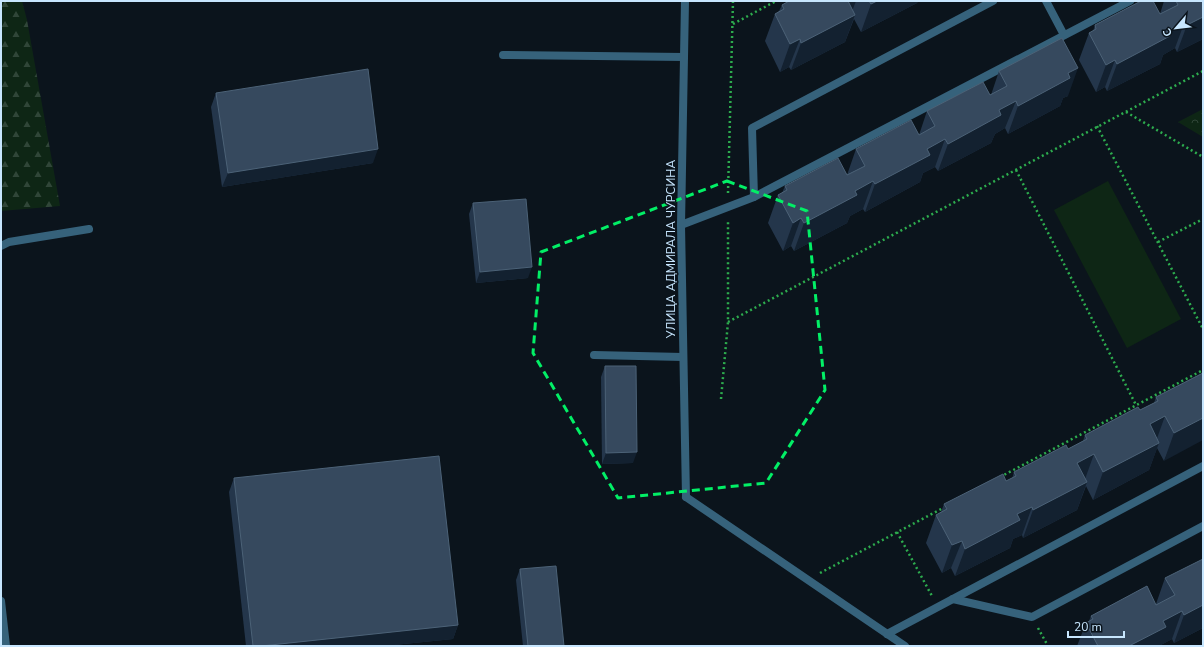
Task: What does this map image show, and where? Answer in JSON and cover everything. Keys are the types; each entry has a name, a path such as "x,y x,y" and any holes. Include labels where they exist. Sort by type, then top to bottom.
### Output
{"street":[{"name":"УЛИЦА АДМИРАЛА ЧУРСИНА","path":"685,1 680,225 686,496 808,580"},
{"path":"754,197 752,128 993,1"},
{"path":"1046,1 1064,36"},
{"path":"680,225 754,197 1130,1"},
{"path":"503,54 684,57"},
{"path":"1,246 9,242 89,229"},
{"path":"594,354 683,357"},
{"path":"887,634 1203,466"},
{"path":"953,599 1032,617 1203,526"},
{"path":"808,580 905,646"},
{"path":"1,601 6,646"}],"path":[{"path":"733,1 733,24 776,1"},
{"path":"728,322 1097,126 1203,72"},
{"path":"1126,112 1203,157"},
{"path":"1097,126 1203,329"},
{"path":"1016,170 1136,405"},
{"path":"1158,242 1203,219"},
{"path":"996,480 1203,370"},
{"path":"808,580 947,506"},
{"path":"897,532 938,607"},
{"path":"1032,617 1048,646"}],"highlighted area":[{"path":"727,181 807,211 825,390 766,483 618,498 533,353 541,252"}],"green space":[{"path":"1,1 22,1 27,20 60,206 1,211"},
{"path":"1203,109 1203,137 1178,122"},
{"path":"1108,181 1181,319 1127,348 1054,210"}],"building":[{"path":"789,1 848,1 855,15 801,43 800,39 790,44 775,14 784,9 782,5"},
{"path":"869,1 877,1 871,4"},
{"path":"1141,1 1153,1 1160,14 1178,5 1176,1 1203,1 1203,17 1187,25 1185,21 1167,31 1170,36 1117,64 1115,60 1106,65 1089,33 1096,29 1095,25"},
{"path":"1062,38 1078,68 1068,73 1070,78 1018,106 1016,101 999,110 1001,115 948,144 945,139 927,149 930,155 875,184 873,181 855,191 857,195 804,223 801,218 793,223 778,195 787,190 785,186 838,158 847,175 865,166 856,149 911,120 919,135 935,126 927,111 983,82 990,95 1007,86 999,71"},
{"path":"368,69 378,149 228,173 216,93"},
{"path":"526,199 532,267 480,272 473,203"},
{"path":"605,366 636,366 637,452 606,453"},
{"path":"1203,373 1203,418 1174,433 1165,416 1150,424 1159,443 1103,472 1094,454 1077,463 1087,482 1033,510 1032,507 1017,514 1020,520 965,549 962,541 952,545 936,515 947,509 944,504 1003,474 1006,481 1016,476 1014,472 1066,445 1068,449 1087,439 1085,435 1138,407 1140,410 1158,401 1156,397"},
{"path":"439,456 458,625 253,646 234,478"},
{"path":"1203,559 1203,605 1184,615 1182,611 1163,621 1166,627 1129,646 1098,646 1086,623 1093,619 1091,616 1147,586 1156,605 1175,595 1165,578"},
{"path":"556,566 564,646 528,646 520,569"}]}
